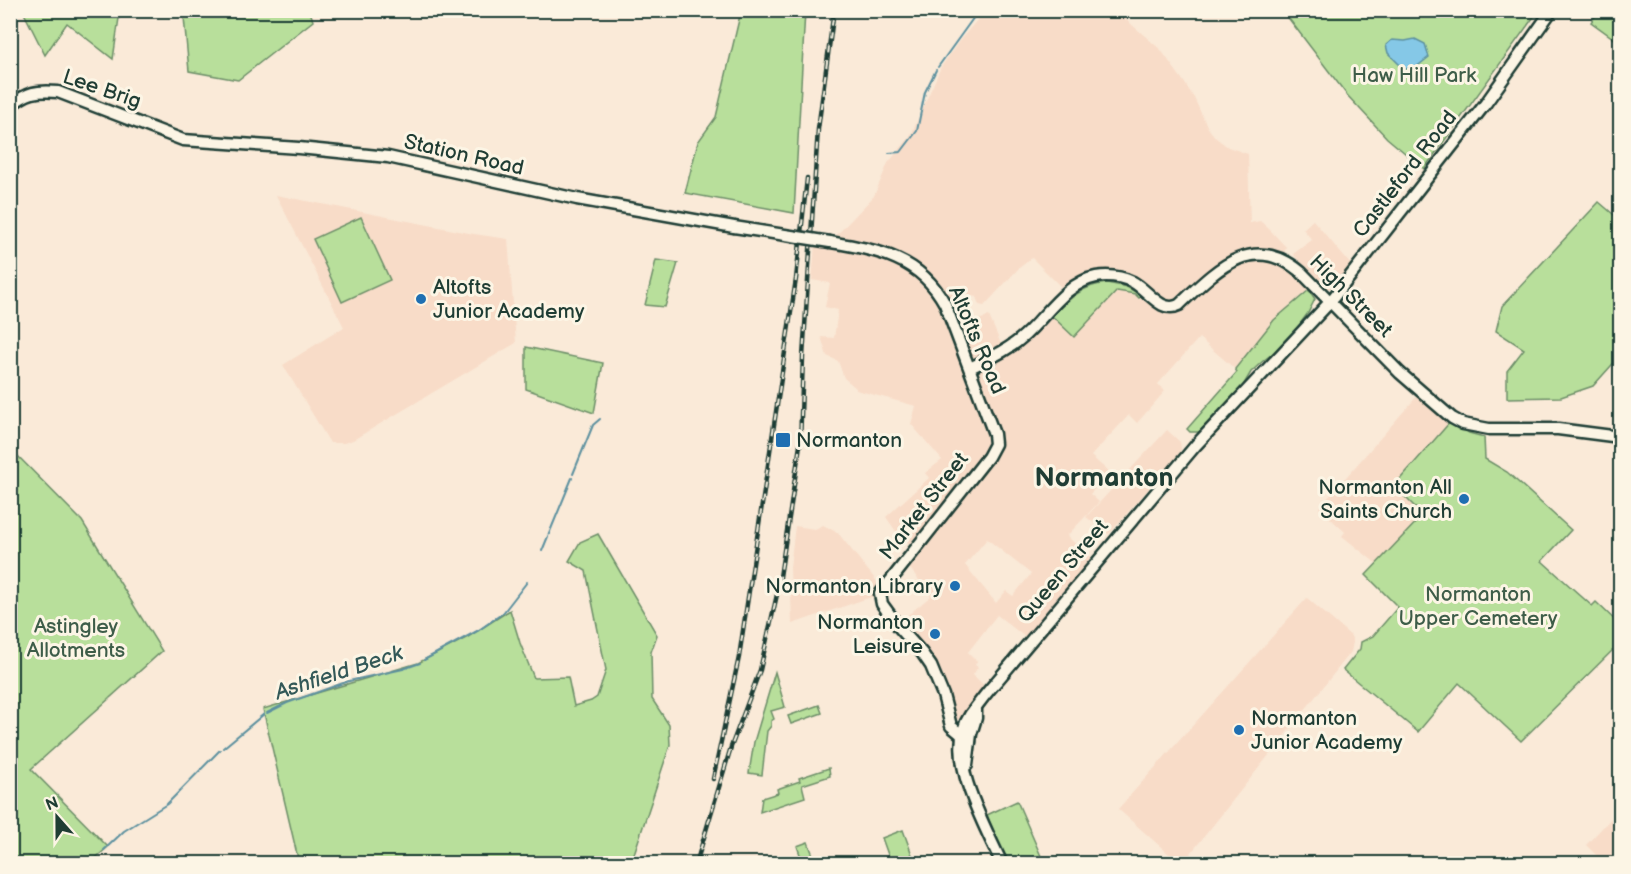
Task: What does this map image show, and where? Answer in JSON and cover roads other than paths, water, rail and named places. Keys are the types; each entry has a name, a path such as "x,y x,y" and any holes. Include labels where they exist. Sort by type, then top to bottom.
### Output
{"street":[{"name":"Castleford Road","path":"1330,302 1486,103 1552,10"},
{"name":"Lee Brig","path":"10,106 18,99 38,90 58,92 183,140"},
{"name":"Station Road","path":"183,140 299,148 388,158 567,197 734,227"},
{"name":"Altofts Road","path":"734,227 881,252 901,259 920,273 933,286 945,304 995,439"},
{"name":"High Street","path":"970,368 1004,351 1025,335 1071,290 1096,277 1115,277 1133,282 1164,306 1172,308 1179,305 1220,267 1238,258 1257,254 1275,256 1292,264 1400,373 1452,418 1475,428 1558,429 1620,437"},
{"name":"Queen Street","path":"966,777 961,762 967,736 976,718 973,712 1196,445 1330,302"},
{"name":"Market Street","path":"951,720 931,666 882,604 880,594 988,457 995,439"},
{"path":"951,720 973,712"},
{"path":"951,720 967,736"},
{"path":"951,720 953,740 961,762"},
{"name":"Queen Street","path":"966,777 967,736"},
{"path":"966,777 1002,864"}],"water":[{"path":"1415,39 1425,44 1429,57 1415,68 1404,69 1388,53 1386,45 1392,40"}],"waterway":[{"name":"Ashfield Beck","path":"938,67 979,10"},
{"name":"Ashfield Beck","path":"889,153 901,152 917,131 925,92 936,70"},
{"name":"Ashfield Beck","path":"573,474 593,425 600,419"},
{"name":"Ashfield Beck","path":"542,551 572,478"},
{"name":"Ashfield Beck","path":"424,660 479,630 503,613 527,582"},
{"name":"Ashfield Beck","path":"267,713 287,703 349,681 420,663"},
{"name":"Ashfield Beck","path":"223,748 264,714"},
{"name":"Ashfield Beck","path":"104,850 124,831 167,804 220,750"}],"railway":[{"path":"696,864 731,747 760,670 778,590 800,445 803,357 818,129 834,10"},
{"path":"713,779 739,657 796,279 807,178"}],"place":[{"name":"Altofts Junior Academy","path":"421,299"},
{"name":"Normanton","path":"783,440"},
{"name":"Normanton All Saints Church","path":"1464,499"},
{"name":"Normanton Library","path":"955,586"},
{"name":"Normanton Leisure","path":"935,634"},
{"name":"Normanton Junior Academy","path":"1239,730"}],"district":[{"name":"Normanton","path":"1104,478"}],"park label":[{"name":"Haw Hill Park","path":"1414,75"},
{"name":"Normanton Upper Cemetery","path":"1478,606"},
{"name":"Astingley Allotments","path":"76,638"}]}
